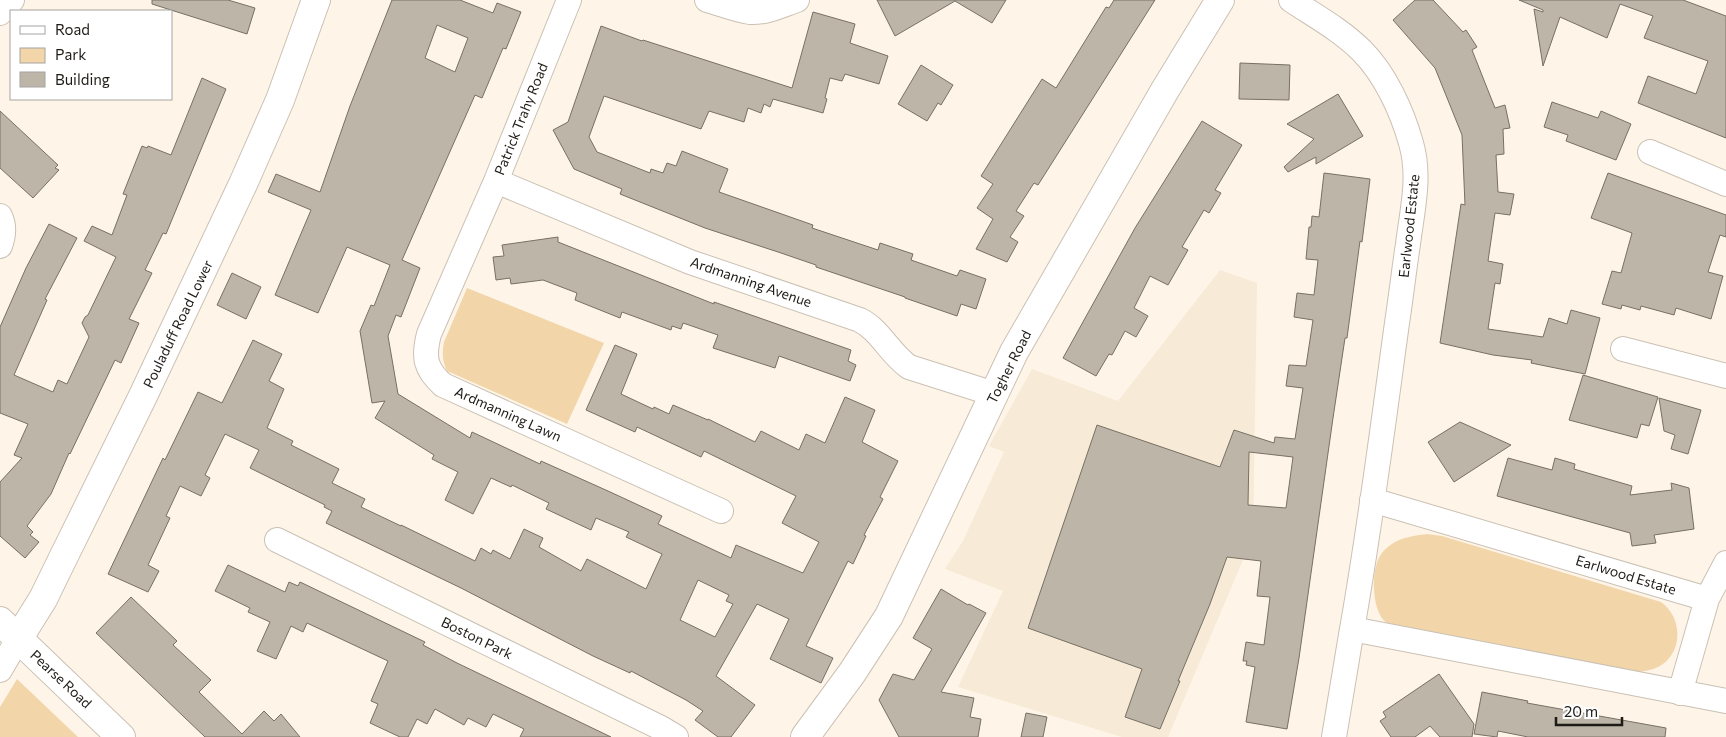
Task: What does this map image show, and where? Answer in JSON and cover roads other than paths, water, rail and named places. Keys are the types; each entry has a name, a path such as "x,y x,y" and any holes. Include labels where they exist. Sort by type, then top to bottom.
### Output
{"street":[{"path":"0,14 12,0"},
{"name":"Pouladuff Road Lower","path":"9,630 43,599 64,556 210,256 277,107 316,0"},
{"name":"Patrick Trahy Road","path":"471,238 570,0"},
{"path":"708,0 752,12 768,10 797,0"},
{"name":"Togher Road","path":"805,737 852,673 889,616 1014,352 1165,90 1220,0"},
{"name":"Earlwood Estate","path":"1291,0 1338,31 1362,51 1386,84 1400,113 1411,142 1415,161 1416,183 1372,500 1334,737"},
{"path":"1650,152 1726,184"},
{"name":"Ardmanning Avenue","path":"496,181 690,262 860,320 873,329 897,359 909,367 994,394"},
{"path":"0,216 4,224 0,246"},
{"name":"Ardmanning Lawn","path":"471,238 426,345 425,356 430,370 436,378 443,385 721,511"},
{"path":"1623,349 1726,376"},
{"name":"Earlwood Estate","path":"1372,500 1707,599"},
{"name":"Boston Park","path":"278,540 676,737"},
{"path":"1680,693 1707,599 1726,563"},
{"path":"1352,629 1726,701"},
{"path":"0,670 9,630"},
{"name":"Pearse Road","path":"9,630 122,737"}]}
